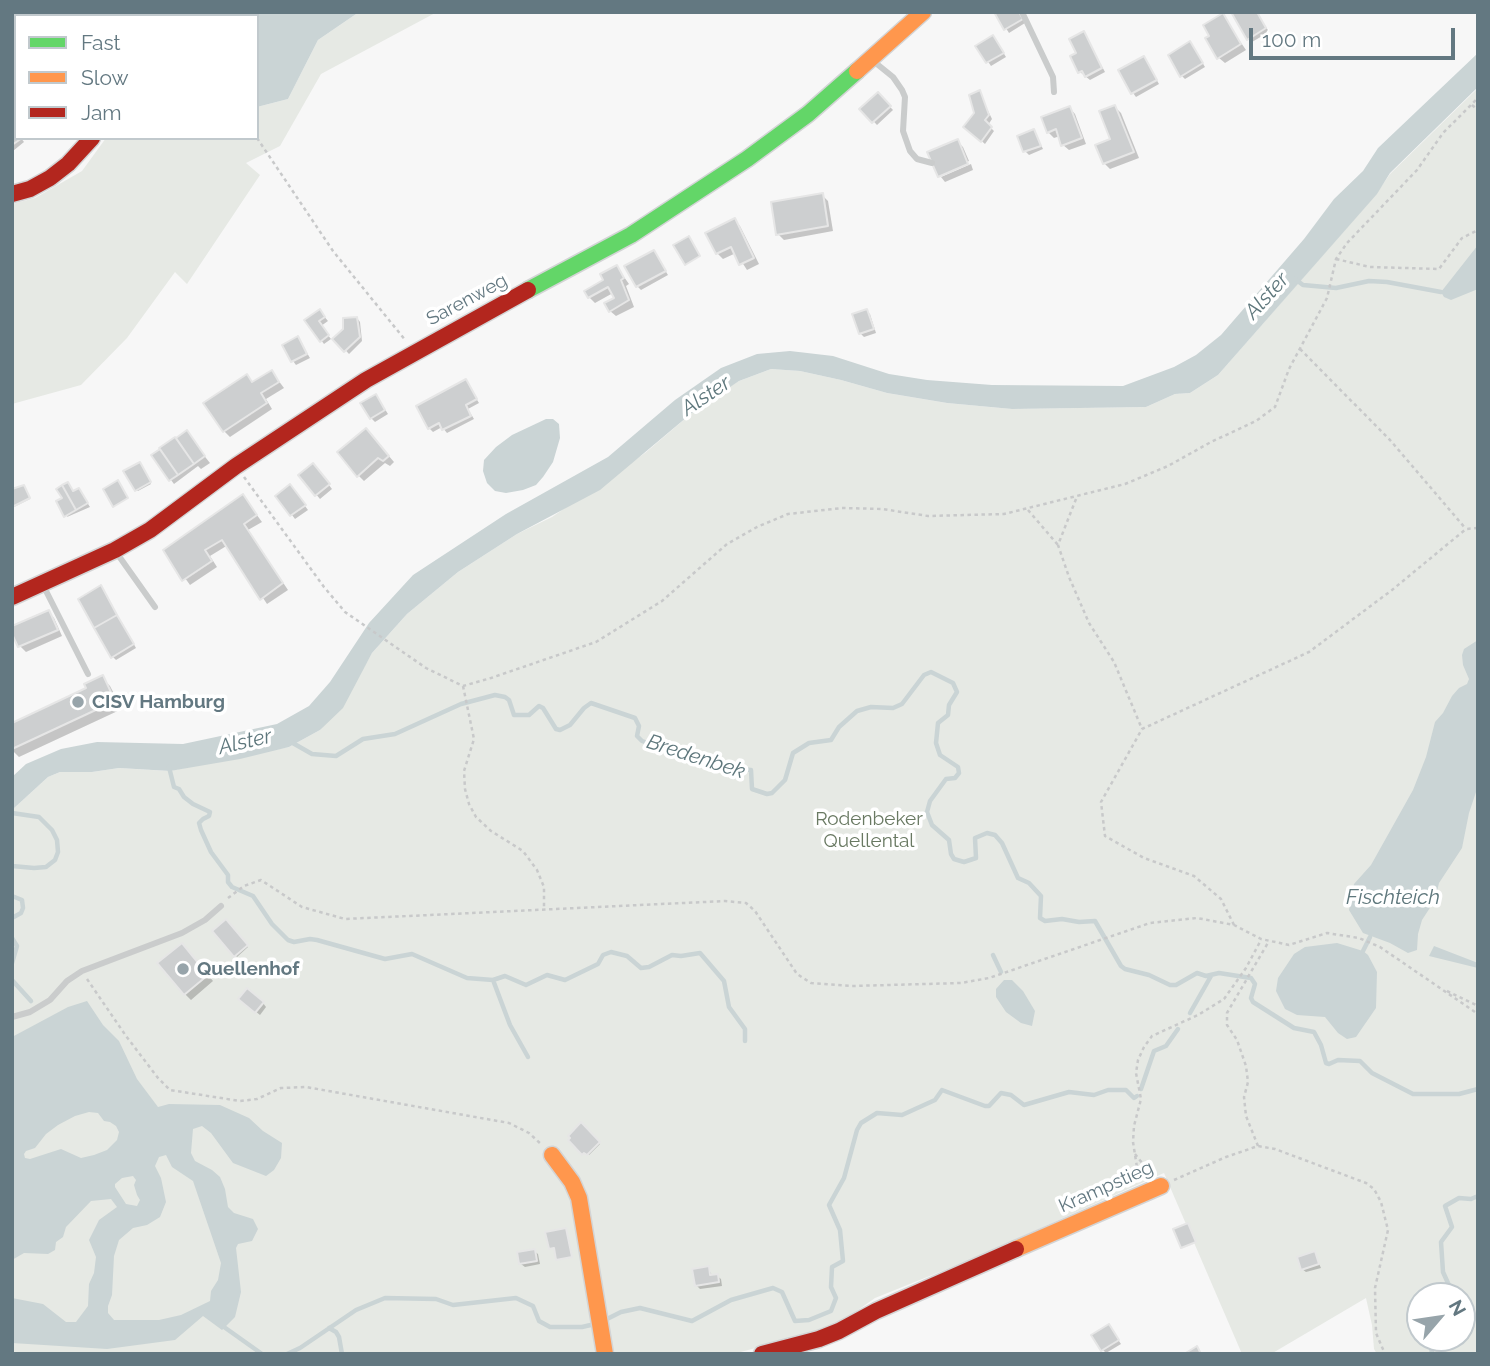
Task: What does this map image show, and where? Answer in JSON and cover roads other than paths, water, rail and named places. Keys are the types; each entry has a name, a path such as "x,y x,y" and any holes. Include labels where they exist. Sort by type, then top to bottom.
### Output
{"street":[{"name":"Sarenweg","path":"12,597 115,550 150,530 236,466 366,380 631,235 808,114 923,12"},
{"path":"12,194 30,189 50,178 68,164 90,140"},
{"path":"552,1155 572,1182 579,1198 605,1354"},
{"name":"Krampstieg","path":"762,1354 839,1331 876,1311 1161,1186"}],"lane":[{"path":"1022,12 1053,77 1054,92"},
{"path":"870,58 893,77 905,97 903,131 909,151 917,159 932,163"},
{"path":"115,550 155,607"},
{"path":"42,583 88,674"},
{"path":"12,1017 30,1012 50,1000 67,981 82,971 182,933 221,906"}],"water":[{"path":"359,12 318,40 288,99 259,106 259,14 201,14"},
{"name":"Alster","path":"1478,53 1478,87 1390,173 1377,194 1218,375 1190,393 1175,394 1146,407 1012,409 947,403 887,393 800,371 771,369 739,381 693,412 600,490 517,534 458,572 407,614 372,653 343,708 320,730 289,747 170,771 119,768 92,772 60,772 48,777 12,810 12,777 26,764 61,749 97,742 183,744 277,724 309,706 330,682 369,623 413,575 506,514 608,457 675,400 721,368 757,354 790,351 833,356 889,374 992,385 1123,386 1174,367 1196,355 1221,335 1304,239 1334,199 1363,171 1378,148"},
{"path":"1478,245 1478,289 1451,300 1444,297 1441,292"},
{"path":"546,419 553,419 559,424 560,438 553,462 543,477 536,485 523,490 506,493 495,491 487,483 483,471 484,460 512,435"},
{"name":"Fischteich","path":"1478,640 1478,786 1462,848 1439,883 1435,900 1422,920 1417,950 1408,953 1363,933 1349,910 1354,884 1371,865 1413,790 1426,757 1435,722 1452,696 1467,684 1469,679 1462,655 1464,649"},
{"path":"1337,943 1363,951 1377,972 1376,1008 1356,1037 1347,1039 1338,1033 1325,1017 1297,1015 1285,1009 1276,991 1278,978 1294,954 1305,947"},
{"path":"1434,946 1478,963 1478,968 1429,956"},
{"path":"1004,980 1012,980 1023,991 1035,1011 1032,1026 1021,1023 1006,1012 996,997 996,989"},
{"path":"87,1001 103,1025 119,1041 137,1079 158,1107 169,1104 220,1105 249,1118 282,1143 281,1158 274,1170 266,1176 233,1163 211,1133 202,1126 193,1129 191,1153 195,1161 220,1177 228,1207 234,1213 253,1219 258,1229 252,1241 238,1244 236,1248 241,1292 235,1317 222,1330 203,1316 175,1340 107,1349 12,1343 12,1298 43,1304 66,1322 76,1322 88,1306 89,1284 94,1273 96,1257 89,1240 99,1220 117,1207 111,1199 91,1201 66,1227 63,1237 56,1242 55,1250 48,1254 24,1253 12,1260 12,1037 68,1007","holes":["89,1112 98,1113 104,1121 116,1126 119,1132 117,1140 107,1150 81,1158 61,1149 30,1159 25,1158 26,1151 35,1148 46,1134 58,1125","166,1155 172,1167 193,1181 221,1263 218,1280 211,1291 210,1301 181,1315 159,1320 114,1320 108,1313 108,1306 112,1295 114,1256 119,1240 133,1228 147,1225 160,1217 166,1202 161,1178 155,1166 159,1157","133,1176 136,1180 134,1185 140,1200 137,1206 126,1204 115,1187 122,1178"]}],"waterway":[{"name":"Alster","path":"1295,279 1303,285 1336,288 1369,281 1441,292"},
{"name":"Bredenbek","path":"291,742 312,754 336,756 363,739 395,734 461,704 495,695 509,700 514,715 529,715 539,706 543,708 556,729 560,730 570,725 591,703 635,718 639,726 637,736 642,741 679,754 703,755 716,767 751,770 752,789 767,794 772,793 785,780 793,753 809,743 831,740 839,727 857,711 871,707 893,708 902,704 924,675 931,672 953,683 957,692 949,705 948,715 938,723 936,743 940,755 958,767 959,773 955,778 946,779 930,801 927,812 932,825 949,840 954,859 964,862 976,858 975,838 987,833 995,835 1002,843 1018,878 1029,883 1041,896 1040,918 1045,921 1095,921 1125,969 1149,975 1170,985 1176,985 1197,973 1206,976 1219,973 1251,978 1255,984 1251,998 1253,1002 1294,1028 1314,1032 1326,1063 1338,1060 1360,1061 1372,1073 1413,1094 1459,1094 1478,1089"},
{"path":"169,767 174,787 193,804 210,812 209,816 199,823 211,852 228,875 228,882 232,887 253,896 272,924 288,940 317,940 385,959 412,954 467,978 493,980 505,976 526,985 547,975 565,980 598,964 603,955 611,952 627,956 641,968 649,967 672,955 700,953 724,981 729,1007 745,1029 745,1041"},
{"path":"12,813 39,817 52,830 57,840 58,852 55,860 46,867 12,866"},
{"path":"12,896 22,900 23,908 21,913 12,918"},
{"path":"1363,951 1370,937"},
{"path":"12,938 17,946 12,963"},
{"path":"993,955 1001,972"},
{"path":"1190,1013 1211,976"},
{"path":"12,980 31,1001"},
{"path":"493,980 510,1025 528,1057"},
{"path":"1141,1089 1154,1051 1166,1046 1178,1029"},
{"path":"603,1321 621,1312 640,1308 692,1321 731,1300 773,1288 782,1292 795,1321 809,1320 831,1311 836,1298 831,1287 832,1267 843,1261 840,1230 829,1205 844,1178 857,1130 861,1123 877,1113 902,1115 935,1100 942,1090 985,1106 989,1106 1001,1093 1011,1095 1024,1105 1069,1092 1094,1095 1108,1090 1126,1090 1134,1098 1137,1096"},
{"name":"Bredenbek","path":"1448,1282 1443,1272 1441,1242 1452,1227 1445,1206 1459,1198 1471,1199 1478,1196"},
{"path":"287,1354 356,1310 385,1298 436,1299 453,1305 516,1298 533,1306 539,1321 550,1327 582,1327 595,1324"},
{"path":"224,1327 262,1354"},
{"path":"329,1328 339,1337 342,1354"}],"place":[{"name":"CISV Hamburg","path":"78,702"},
{"name":"Quellenhof","path":"183,969"}],"park label":[{"name":"Rodenbeker Quellental","path":"869,830"}]}
